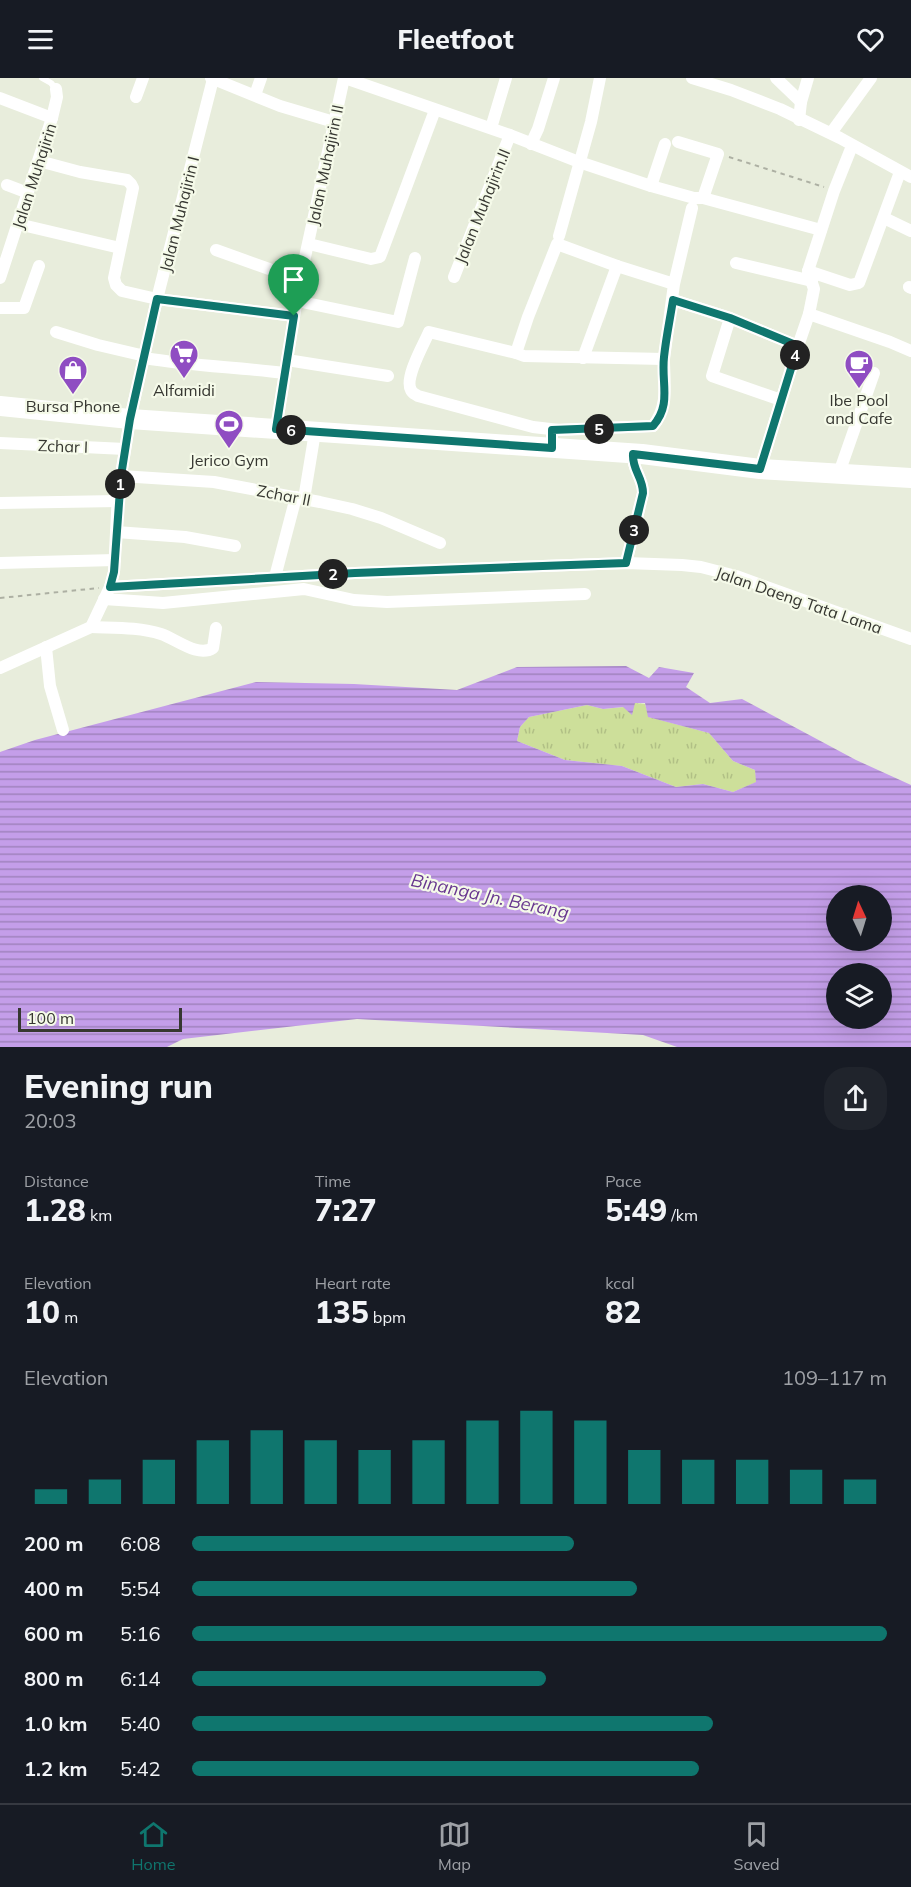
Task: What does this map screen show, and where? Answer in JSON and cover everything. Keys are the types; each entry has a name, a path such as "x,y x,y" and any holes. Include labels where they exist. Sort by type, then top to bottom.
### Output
{"main road":[{"path":"0,406 130,419 315,432 552,439 633,454 760,469 911,478"}],"street":[{"path":"136,97 143,78"},
{"path":"212,78 280,106 334,122"},
{"name":"Jalan Muhajirin I","path":"91,627 110,587 118,501 130,419 157,299 212,78"},
{"path":"255,95 261,78"},
{"path":"344,78 651,186 821,230"},
{"name":"Jalan Muhajirin II","path":"276,429 300,280 344,78"},
{"path":"491,128 506,78"},
{"path":"531,144 554,78"},
{"path":"559,236 591,122 600,78"},
{"path":"692,78 780,109 905,175 884,218 860,283 850,285 736,263"},
{"path":"776,78 801,102"},
{"path":"799,120 801,102 808,78"},
{"path":"831,134 871,78"},
{"name":"Jalan Muhajirin","path":"0,278 5,246 18,224 52,118 57,97 56,88"},
{"path":"0,98 52,118"},
{"path":"309,244 371,259 380,256 435,110"},
{"name":"Jalan Muhajirin.II","path":"454,277 510,135"},
{"path":"678,142 718,154 703,198"},
{"path":"651,186 665,144"},
{"path":"760,469 809,314 814,289 810,276 821,230 852,146"},
{"path":"39,161 80,172 128,180 132,184 114,278 116,285 122,291 157,299 294,316"},
{"path":"7,185 28,193"},
{"path":"664,359 524,356 516,352 429,332 410,376 410,388 418,396 532,427 552,439 653,426 661,416 664,405 664,359 674,284 692,208"},
{"path":"884,218 911,231"},
{"path":"18,224 120,248"},
{"path":"516,352 557,244 674,284"},
{"path":"216,250 300,280"},
{"path":"297,301 398,322 415,258"},
{"path":"0,308 24,308 39,266"},
{"path":"583,358 617,266"},
{"path":"673,300 730,318 798,346"},
{"path":"809,314 911,351"},
{"path":"730,318 712,376 781,400"},
{"path":"56,332 167,362 284,373"},
{"path":"287,360 388,376"},
{"path":"839,473 874,373"},
{"path":"275,577 300,498 315,432"},
{"name":"Zchar I","path":"0,443 125,448"},
{"path":"626,563 643,493 643,486 633,466 633,454"},
{"name":"Zchar II","path":"121,476 214,482 300,498 381,518 440,543"},
{"path":"0,503 118,501"},
{"path":"116,532 184,537 235,546"},
{"path":"0,563 114,560"},
{"name":"Jalan Daeng Tata Lama","path":"110,587 275,577 626,563 682,565 701,567 736,576 911,639"},
{"path":"104,599 163,603 304,589 354,600 387,602 585,594"},
{"path":"1,666 91,627 139,629 162,634 197,650 209,651 213,648 216,628"},
{"path":"46,647 50,686 63,730"}],"lane":[{"name":"Jalan Muhajirin","path":"42,78 56,88"}],"path":[{"path":"718,154 834,191"},
{"path":"0,598 110,587"}],"green space":[{"path":"635,703 645,704 649,717 709,733 733,761 755,770 757,782 733,792 703,784 676,787 622,766 565,760 517,741 520,727 529,717 587,705 603,709 624,707"}],"water":[{"name":"Binanga Jn. Berang","path":"626,666 649,678 659,667 694,673 686,687 710,703 742,699 856,760 911,785 911,1047 677,1047 643,1035 357,1019 183,1039 167,1047 0,1047 0,752 35,740 256,682 354,684 457,690 517,667","holes":["635,703 645,703 648,717 709,733 733,761 755,770 756,782 733,792 703,784 676,787 622,766 565,760 517,741 520,727 529,717 587,705 603,709 623,707 632,715"]}],"place":[{"name":"Alfamidi","path":"184,380"},
{"name":"Ibe Pool and Cafe","path":"859,390"},
{"name":"Bursa Phone","path":"73,396"},
{"name":"Jerico Gym","path":"229,450"}],"route":[{"path":"157,299 294,316 276,429 552,448 552,430 653,426 661,416 664,405 664,359 673,300 730,318 798,346 760,469 633,454 633,466 643,486 643,493 626,563 355,573 110,587 114,572 118,493 130,419 157,299"}]}
